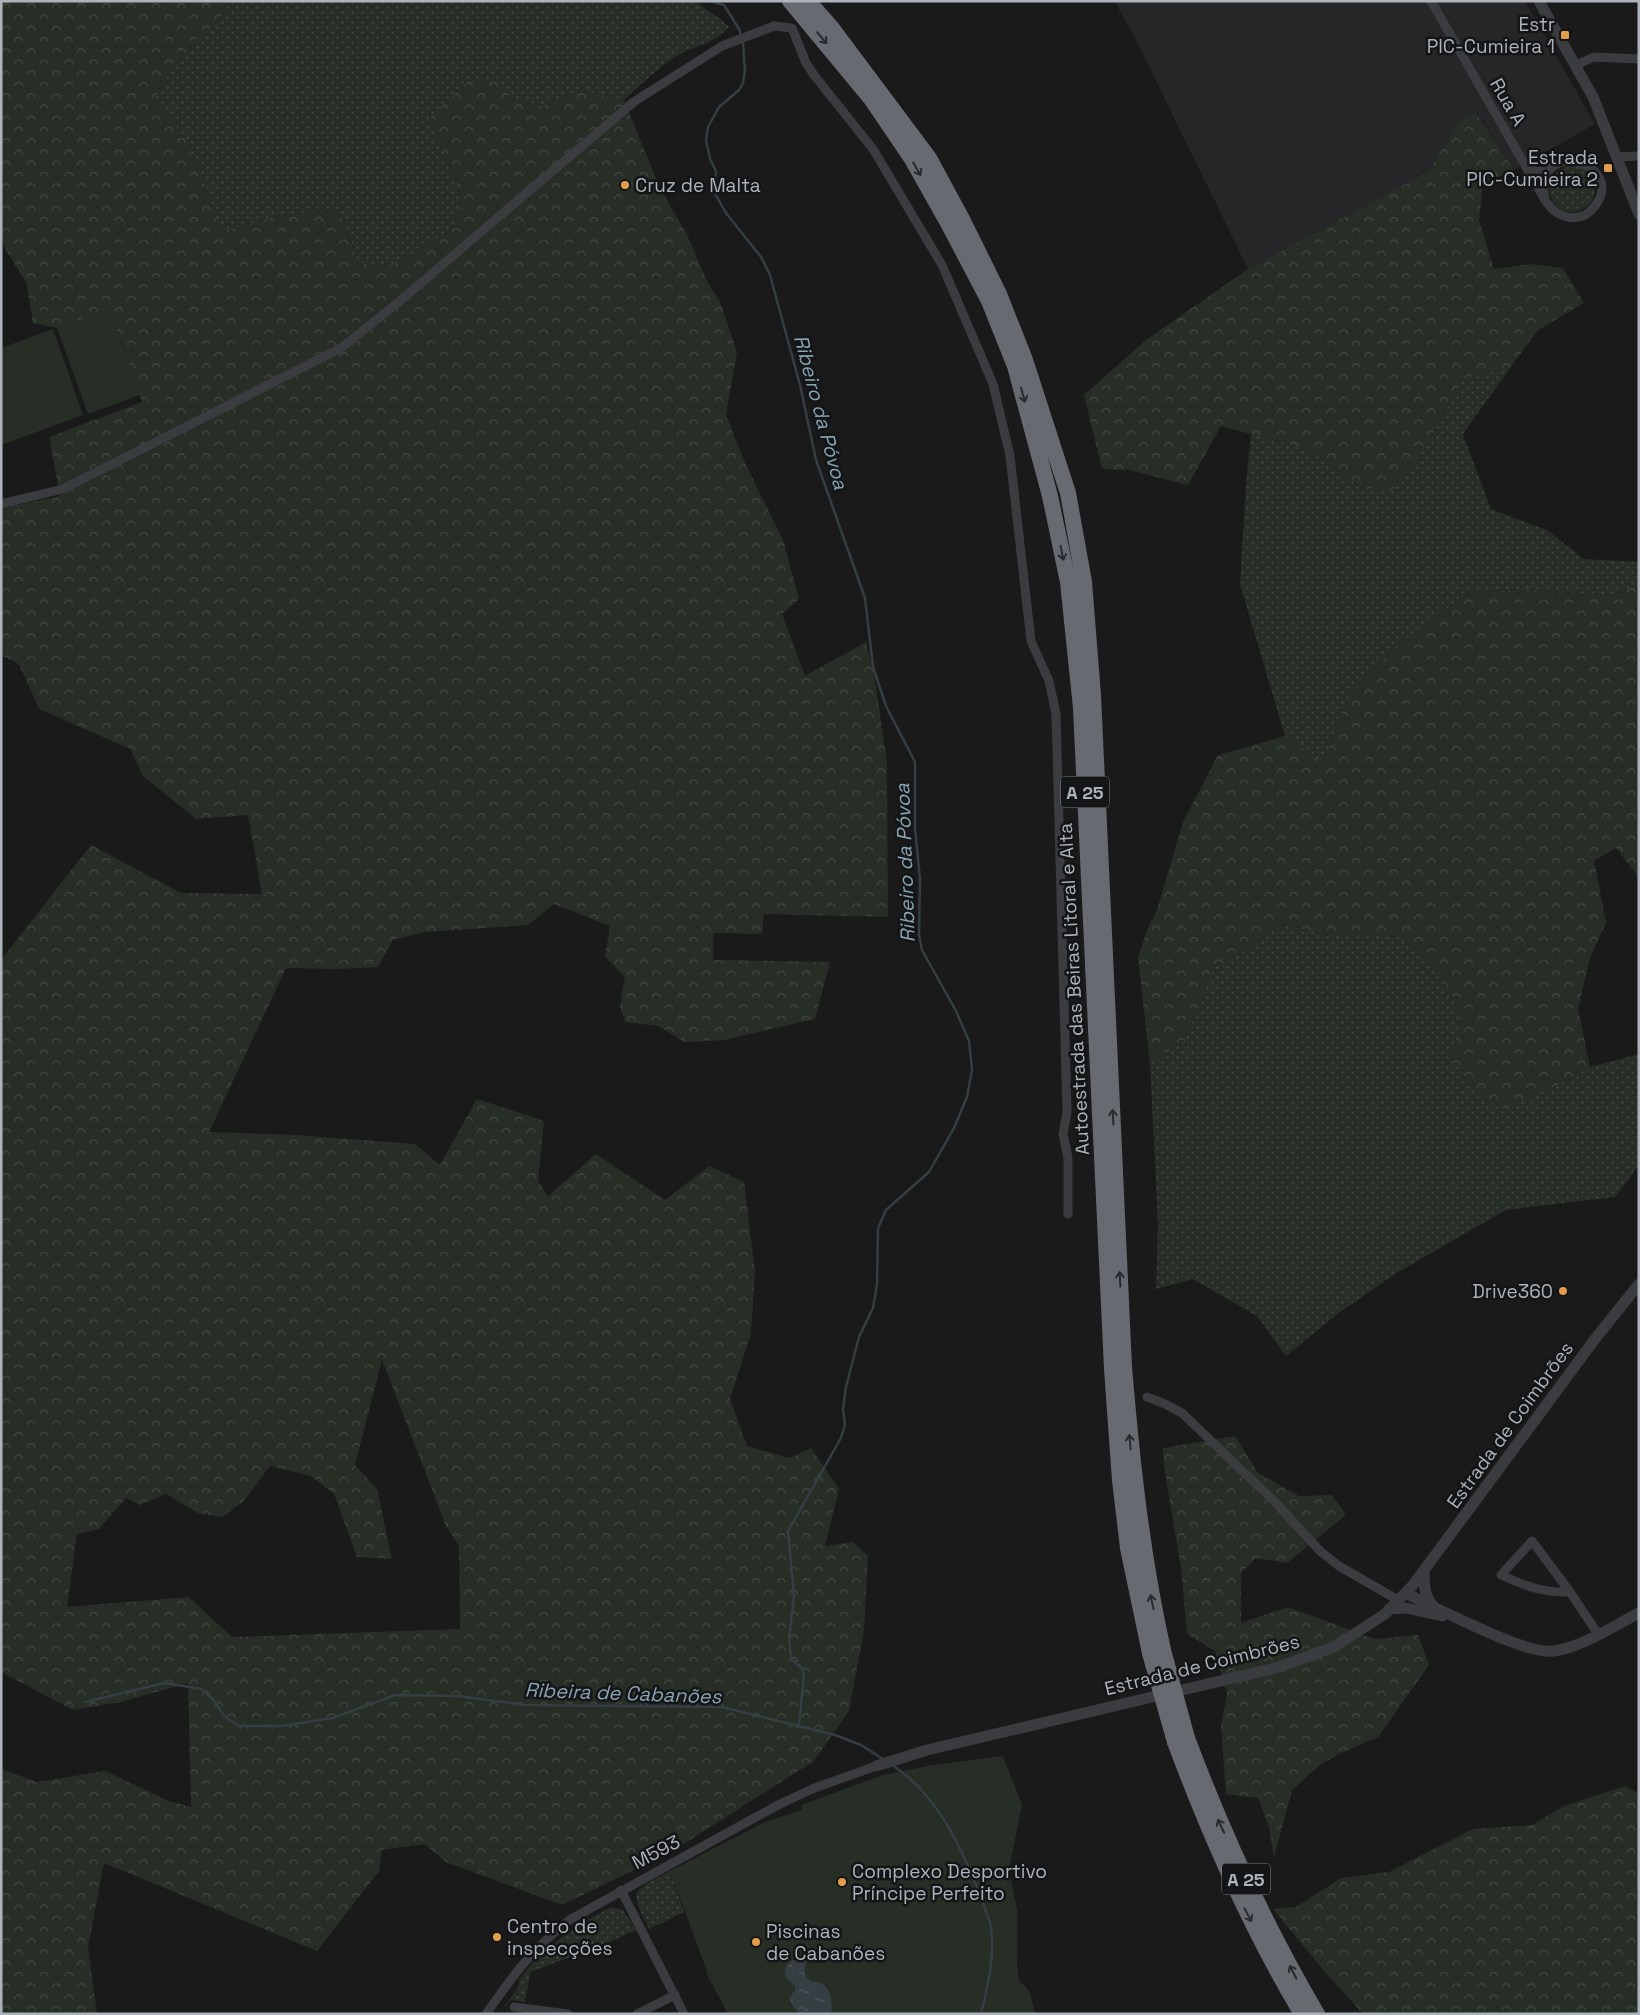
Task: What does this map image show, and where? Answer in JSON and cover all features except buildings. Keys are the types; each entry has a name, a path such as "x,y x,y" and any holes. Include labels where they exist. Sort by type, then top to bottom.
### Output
{"highway":[{"name":"Autoestrada das Beiras Litoral e Alta","path":"790,1 872,100 912,159 989,301 1015,366 1050,496 1068,582 1081,708 1112,1368 1120,1480 1128,1548 1202,1816 1240,1899 1302,2014"},
{"name":"Autoestrada das Beiras Litoral e Alta","path":"808,1 836,34 929,158 962,219 999,294 1025,360 1068,492 1084,582 1093,695 1124,1367 1134,1477 1157,1652"},
{"name":"Autoestrada das Beiras Litoral e Alta","path":"1181,1740 1251,1890 1317,2014"}],"street":[{"name":"Rua A","path":"1431,1 1545,200"},
{"path":"1539,1 1576,65 1617,157 1639,214"},
{"path":"1,504 63,489 341,348 395,305 621,112 687,66 737,40 774,26 792,28 806,63 873,149 942,265 993,384 1010,456 1030,641 1049,681 1056,714 1068,1112 1063,1134 1068,1158 1068,1214"},
{"path":"1576,65 1594,57 1639,59"},
{"path":"1617,157 1639,156"},
{"path":"1565,161 1584,162 1598,175 1601,194 1592,210 1575,218 1557,214 1545,200 1544,180 1556,165 1565,161"},
{"path":"1527,167 1536,171 1549,172"},
{"name":"Estrada de Coimbrões","path":"876,1766 910,1755 1276,1668 1334,1648 1389,1609 1424,1572 1589,1347 1639,1284"},
{"path":"1147,1397 1182,1413 1275,1502 1320,1551 1339,1566 1402,1597 1435,1608 1535,1650 1561,1649 1598,1634 1639,1613"},
{"path":"1570,1592 1548,1592 1527,1588 1501,1575 1532,1542 1570,1592 1598,1634"},
{"path":"1424,1572 1424,1587 1427,1600 1435,1608"},
{"path":"1389,1609 1397,1607 1422,1610 1475,1625"},
{"name":"M593","path":"486,2014 522,1964 545,1939 571,1919 778,1805 812,1789 876,1766"},
{"path":"621,1890 684,2014"},
{"path":"637,2014 675,1995"},
{"path":"514,2007 568,2014"}],"shaded area":[{"path":"1114,1 1525,1 1595,124 1514,170 1477,112 1458,122 1428,172 1248,269 1132,32"}],"green space":[{"path":"1,1 229,1 227,8 219,19 194,42 177,63 153,101 177,126 194,156 207,189 217,223 228,230 281,215 334,211 344,219 358,261 373,266 393,264 415,253 439,238 455,220 459,212 458,191 450,165 427,120 469,81 498,78 511,98 542,106 580,90 624,100 660,188 688,237 707,281 721,304 737,353 726,415 745,463 783,540 799,599 782,614 805,676 866,642 875,680 887,763 888,917 764,914 762,934 713,933 713,960 830,962 815,1019 724,1040 685,1042 658,1026 625,1022 620,1006 625,977 605,957 610,926 554,904 528,925 425,932 393,940 378,967 338,969 286,968 209,1132 296,1135 415,1144 440,1165 477,1099 544,1121 538,1181 548,1196 596,1154 665,1200 709,1166 744,1182 755,1272 751,1333 730,1399 747,1446 790,1458 811,1448 839,1489 825,1546 853,1542 868,1556 864,1631 849,1711 814,1761 671,1852 562,1905 446,1862 425,1844 382,1850 379,1871 317,1951 104,1863 88,1947 97,2014 1,2014 1,1769 37,1782 105,1771 169,1801 191,1807 188,1683 121,1702 73,1710 1,1672 1,960 91,845 181,893 262,894 248,815 196,819 143,776 130,749 39,709 19,664 1,655 1,508 60,496 49,437 142,402 110,310 57,328 33,323 26,282 1,242","holes":["382,1360 446,1526 459,1546 460,1629 232,1637 189,1597 67,1607 77,1534 99,1529 126,1498 140,1505 166,1494 198,1513 222,1517 244,1501 270,1466 311,1476 334,1494 357,1557 392,1559 377,1489 355,1465"]},
{"path":"229,1 696,1 729,27 707,43 682,53 667,62 624,100 580,90 542,106 511,98 427,120 450,165 458,191 459,212 448,229 428,246 393,264 377,266 358,261 344,219 334,211 281,215 228,230 217,223 194,157 177,128 153,101 177,63 194,42 219,19 227,8"},
{"path":"1476,112 1514,170 1483,184 1479,220 1494,269 1529,264 1563,268 1584,303 1538,330 1510,368 1463,379 1424,450 1393,490 1359,487 1320,457 1292,445 1221,426 1188,485 1130,470 1102,469 1084,395 1146,340 1248,269 1428,172 1458,122"},
{"path":"1567,166 1577,166 1591,176 1595,189 1591,202 1585,208 1577,212 1567,212 1553,202 1549,194 1549,184 1559,170"},
{"path":"110,310 140,395 88,414 57,328"},
{"path":"53,329 83,415 1,445 1,348"},
{"path":"1510,368 1463,434 1491,509 1547,530 1584,559 1639,562 1639,584 1613,595 1525,590 1470,592 1395,647 1349,696 1324,763 1285,736 1240,584 1251,434 1292,445 1320,457 1359,487 1424,450 1463,379"},
{"path":"1639,584 1639,878 1616,848 1594,861 1606,922 1590,958 1578,1009 1590,1067 1564,1082 1505,1109 1477,1095 1448,1052 1463,1029 1451,992 1406,937 1317,933 1282,924 1242,952 1213,967 1185,1041 1150,1063 1138,958 1147,930 1157,910 1183,822 1218,755 1285,736 1324,762 1349,696 1395,647 1470,592 1525,590 1613,595"},
{"path":"1282,924 1317,933 1406,937 1451,992 1463,1029 1564,1082 1590,1067 1639,1054 1639,1165 1615,1197 1506,1210 1398,1272 1340,1312 1286,1356 1257,1316 1193,1279 1156,1289 1158,1225 1150,1063 1185,1041 1213,967 1242,952"},
{"path":"1235,1436 1258,1473 1299,1496 1332,1495 1346,1515 1287,1563 1256,1558 1241,1573 1241,1623 1288,1607 1375,1639 1418,1635 1429,1665 1378,1737 1339,1754 1320,1765 1292,1790 1274,1858 1269,1827 1258,1798 1226,1794 1221,1726 1227,1694 1215,1651 1187,1634 1181,1568 1164,1466 1163,1448"},
{"name":"Complexo Desportivo Príncipe Perfeito","path":"1003,1756 1022,1805 1009,1870 1017,1909 1019,1980 1030,1992 1035,2014 728,2014 707,1975 670,1871 765,1822 802,1810 801,1805 883,1775 933,1765"},
{"path":"1625,1786 1639,1794 1639,2014 1363,2014 1324,1971 1273,1909 1296,1907 1341,1878 1389,1872 1473,1829 1532,1825 1564,1806"},
{"path":"670,1871 684,1912 649,1929 638,1906 637,1892 648,1883"},
{"path":"611,1907 623,1910 636,1930 603,1945 530,1972 525,2002 511,2000 499,2014 519,1986 519,1980 549,1947 572,1930"}],"water":[{"path":"802,1958 806,1961 806,1977 811,1981 824,1985 831,1996 830,2014 800,2014 792,2005 789,1997 795,1991 795,1986 786,1978 785,1968 791,1961"}],"waterway":[{"name":"Ribeiro da Póvoa","path":"709,1 724,5 739,29 741,36"},
{"name":"Ribeiro da Póvoa","path":"743,42 745,71 743,83 739,90 719,107 708,127 706,140 710,159 716,171 714,192 726,213 761,257 770,275 800,385 816,460 865,598 873,667 886,706 915,762 915,828 920,879 919,935 922,950 956,1011 969,1041 972,1070 967,1097 954,1128 929,1172 886,1210 878,1228 877,1284 873,1308 859,1337 846,1387 843,1409 845,1425 841,1438 788,1531 794,1596 789,1639 791,1659 802,1668 804,1675 799,1725"},
{"name":"Ribeira de Cabanões","path":"85,1702 164,1683 201,1689 213,1699 225,1717 239,1726 281,1726 333,1718 395,1695 458,1696 525,1705 722,1707 835,1735 861,1745 883,1759"},
{"name":"Ribeira de Cabanões","path":"892,1765 922,1791 946,1822 965,1858 987,1915 991,1927 992,1949 981,2014"}],"place":[{"name":"Estr PIC-Cumieira 1","path":"1565,35"},
{"name":"Estrada PIC-Cumieira 2","path":"1608,168"},
{"name":"Cruz de Malta","path":"625,185"},
{"name":"Drive360","path":"1563,1291"},
{"name":"Complexo Desportivo Príncipe Perfeito","path":"842,1882"},
{"name":"Centro de inspecções","path":"497,1937"},
{"name":"Piscinas de Cabanões","path":"756,1942"}]}
